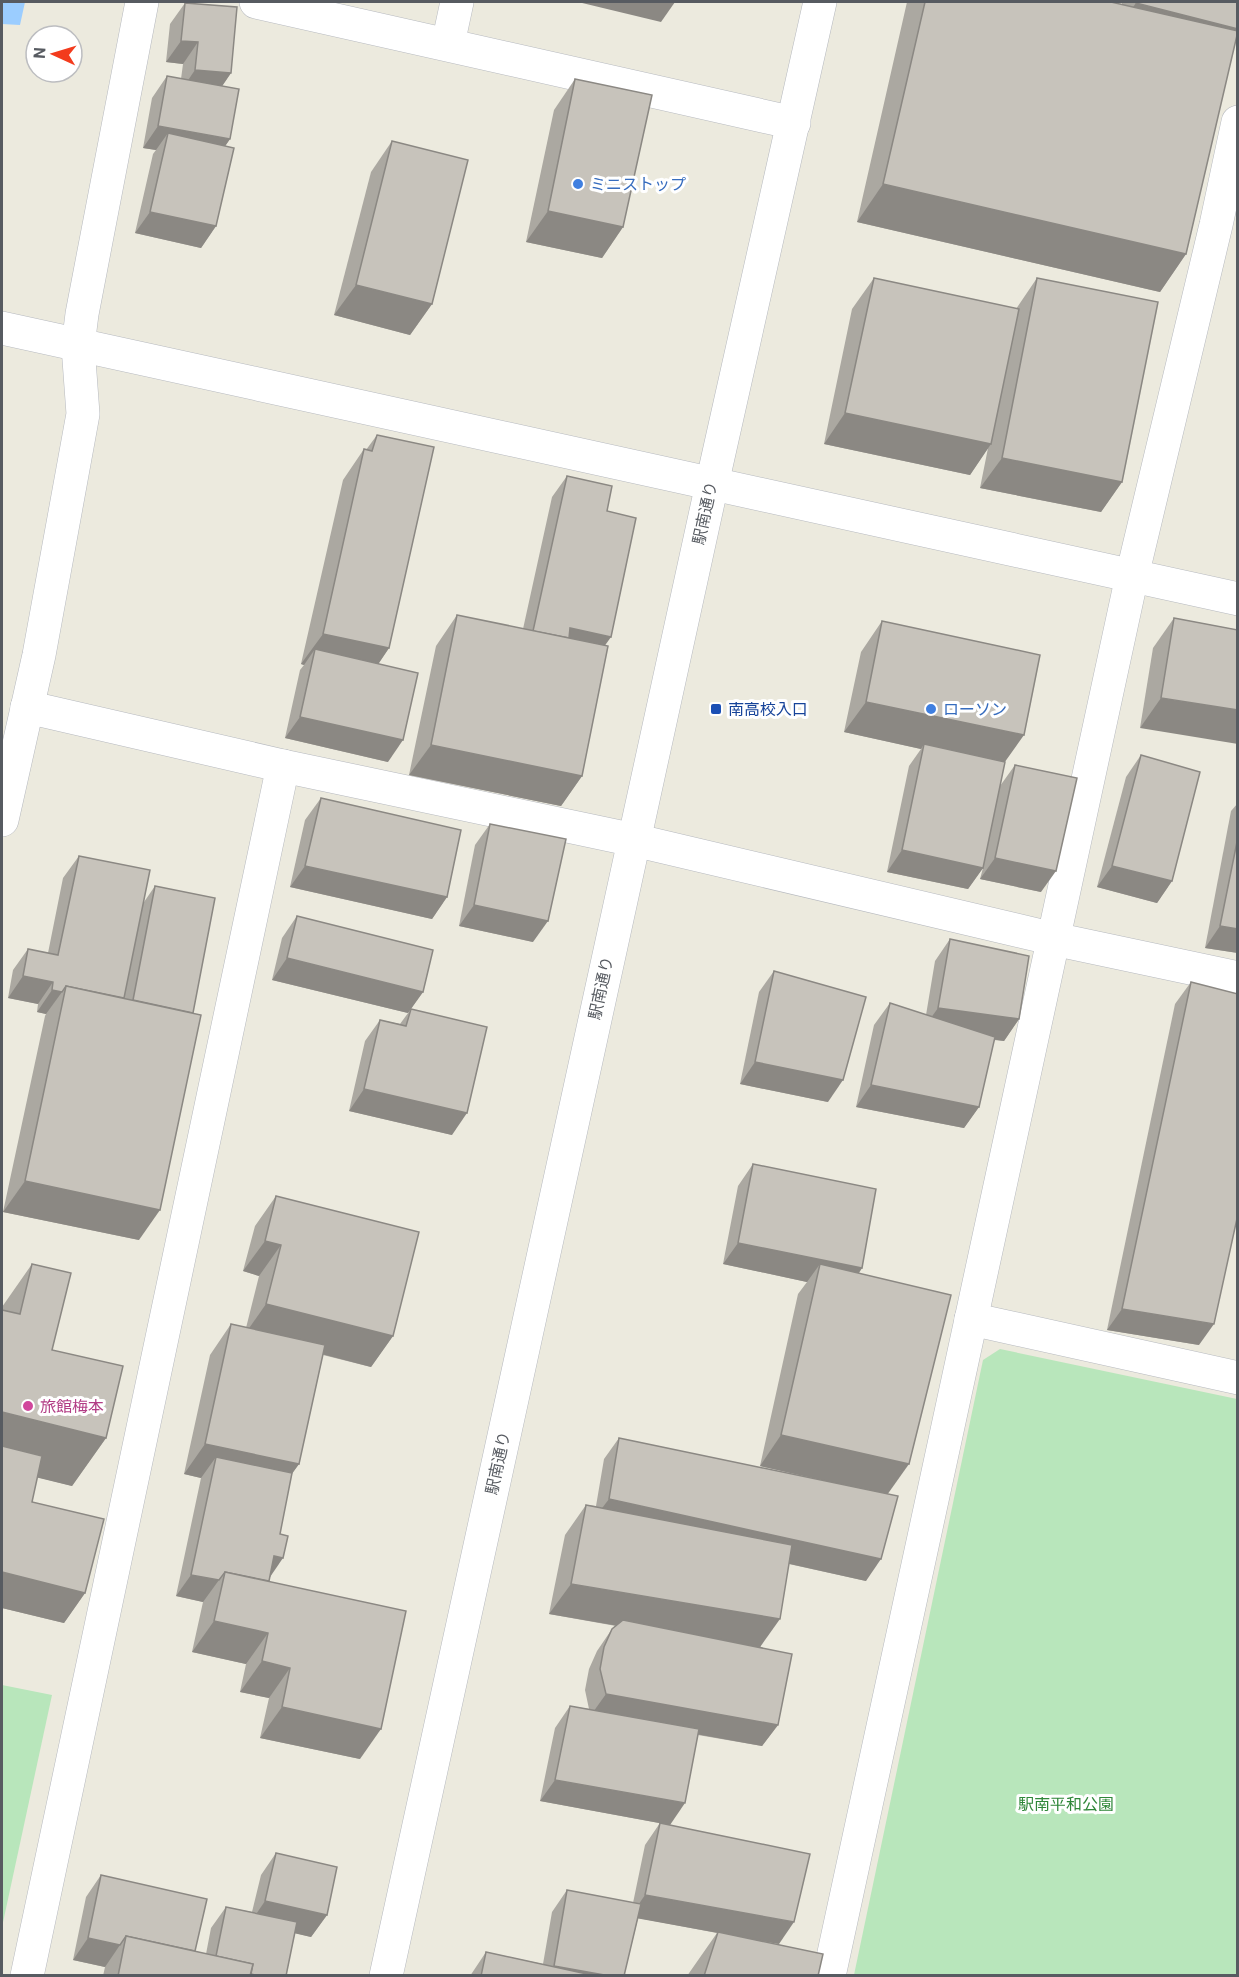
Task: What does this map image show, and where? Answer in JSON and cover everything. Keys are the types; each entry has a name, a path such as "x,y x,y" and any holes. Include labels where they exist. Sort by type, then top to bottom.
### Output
{"street":[{"path":"2,820 27,707 83,414 78,346 142,2"},
{"path":"256,2 794,123"},
{"path":"448,44 457,2"},
{"name":"駅南通り","path":"386,1976 712,484 820,2"},
{"path":"829,1976 1132,576 1227,228 1238,122"},
{"path":"10,330 1238,599"},
{"path":"27,707 284,766 634,840 1054,939 1238,978"},
{"path":"27,1976 284,766"},
{"path":"971,1319 1238,1378"}],"green space":[{"name":"駅南平和公園","path":"1000,1349 1237,1399 1237,1975 854,1975 983,1360"},
{"path":"2,1685 52,1695 2,1927"}],"water":[{"path":"2,2 25,2 20,25 2,24"}],"building":[{"path":"925,2 1111,2 1238,31 1186,254 883,184"},
{"path":"1238,2 1238,29 1136,3"},
{"path":"185,3 237,7 231,73 195,70 198,42 181,41"},
{"path":"167,76 239,89 230,139 158,126"},
{"name":"ミニストップ","path":"575,79 652,95 623,227 548,211"},
{"path":"168,133 234,148 216,226 150,212"},
{"path":"392,141 468,160 432,304 356,285"},
{"path":"874,278 1019,309 991,444 845,413"},
{"path":"1037,278 1158,302 1122,482 1002,458"},
{"path":"377,435 434,447 389,648 323,634 364,449 372,451"},
{"path":"567,476 612,486 607,511 636,518 611,637 570,628 569,638 533,631"},
{"path":"457,615 608,646 582,776 431,745"},
{"path":"1174,618 1238,630 1238,710 1161,698"},
{"path":"882,621 1040,655 1024,735 866,702"},
{"path":"315,649 418,673 403,740 300,717"},
{"path":"924,744 1005,762 983,868 902,850"},
{"path":"1141,755 1200,772 1172,881 1112,866"},
{"path":"1015,765 1077,778 1056,871 995,858"},
{"path":"321,798 461,830 447,897 305,866"},
{"path":"490,824 566,839 548,921 474,905"},
{"path":"1238,837 1238,929 1220,926"},
{"path":"79,856 150,870 124,998 66,986 62,992 52,990 53,982 23,976 28,949 58,955"},
{"path":"155,886 215,898 193,1013 133,1000"},
{"path":"297,916 433,950 423,992 287,958"},
{"path":"950,939 1029,956 1019,1019 938,1008"},
{"path":"774,971 866,997 843,1080 755,1062"},
{"path":"1191,982 1238,994 1238,1214 1214,1324 1122,1309"},
{"path":"66,986 201,1015 160,1210 25,1181"},
{"path":"890,1003 995,1037 979,1107 871,1085"},
{"path":"411,1009 487,1027 467,1113 364,1089 380,1020 406,1026"},
{"path":"753,1164 876,1189 862,1268 738,1243"},
{"path":"276,1196 419,1232 393,1336 266,1304 281,1245 265,1241"},
{"path":"32,1264 71,1273 52,1350 123,1366 106,1438 2,1412 2,1310 20,1314"},
{"path":"820,1264 951,1295 909,1464 781,1435"},
{"path":"231,1324 325,1345 299,1464 205,1444"},
{"path":"619,1438 898,1496 881,1559 609,1499"},
{"path":"2,1446 42,1456 32,1502 104,1519 85,1593 2,1572"},
{"path":"216,1457 292,1473 280,1534 288,1536 283,1558 274,1556 269,1581 225,1572 219,1580 191,1575"},
{"path":"586,1505 792,1545 780,1619 571,1584"},
{"path":"225,1572 406,1611 381,1729 282,1707 290,1668 262,1661 268,1633 214,1621"},
{"path":"623,1620 792,1654 778,1725 606,1694 600,1669 604,1647 612,1629"},
{"path":"570,1706 699,1729 685,1803 555,1780"},
{"path":"660,1823 810,1854 794,1922 645,1895"},
{"path":"276,1853 337,1867 327,1915 265,1901"},
{"path":"101,1875 207,1899 195,1951 126,1936 120,1945 88,1938"},
{"path":"567,1890 641,1904 624,1976 610,1976 554,1966"},
{"path":"226,1907 297,1922 286,1976 251,1974 253,1964 216,1956"},
{"path":"718,1932 823,1954 818,1976 704,1976"},
{"path":"126,1936 253,1964 250,1976 118,1976"},
{"path":"486,1952 596,1976 481,1976"}],"place":[{"name":"ミニストップ","path":"578,184"},
{"name":"南高校入口","path":"716,709"},
{"name":"ローソン","path":"931,709"},
{"name":"旅館梅本","path":"28,1406"}]}
